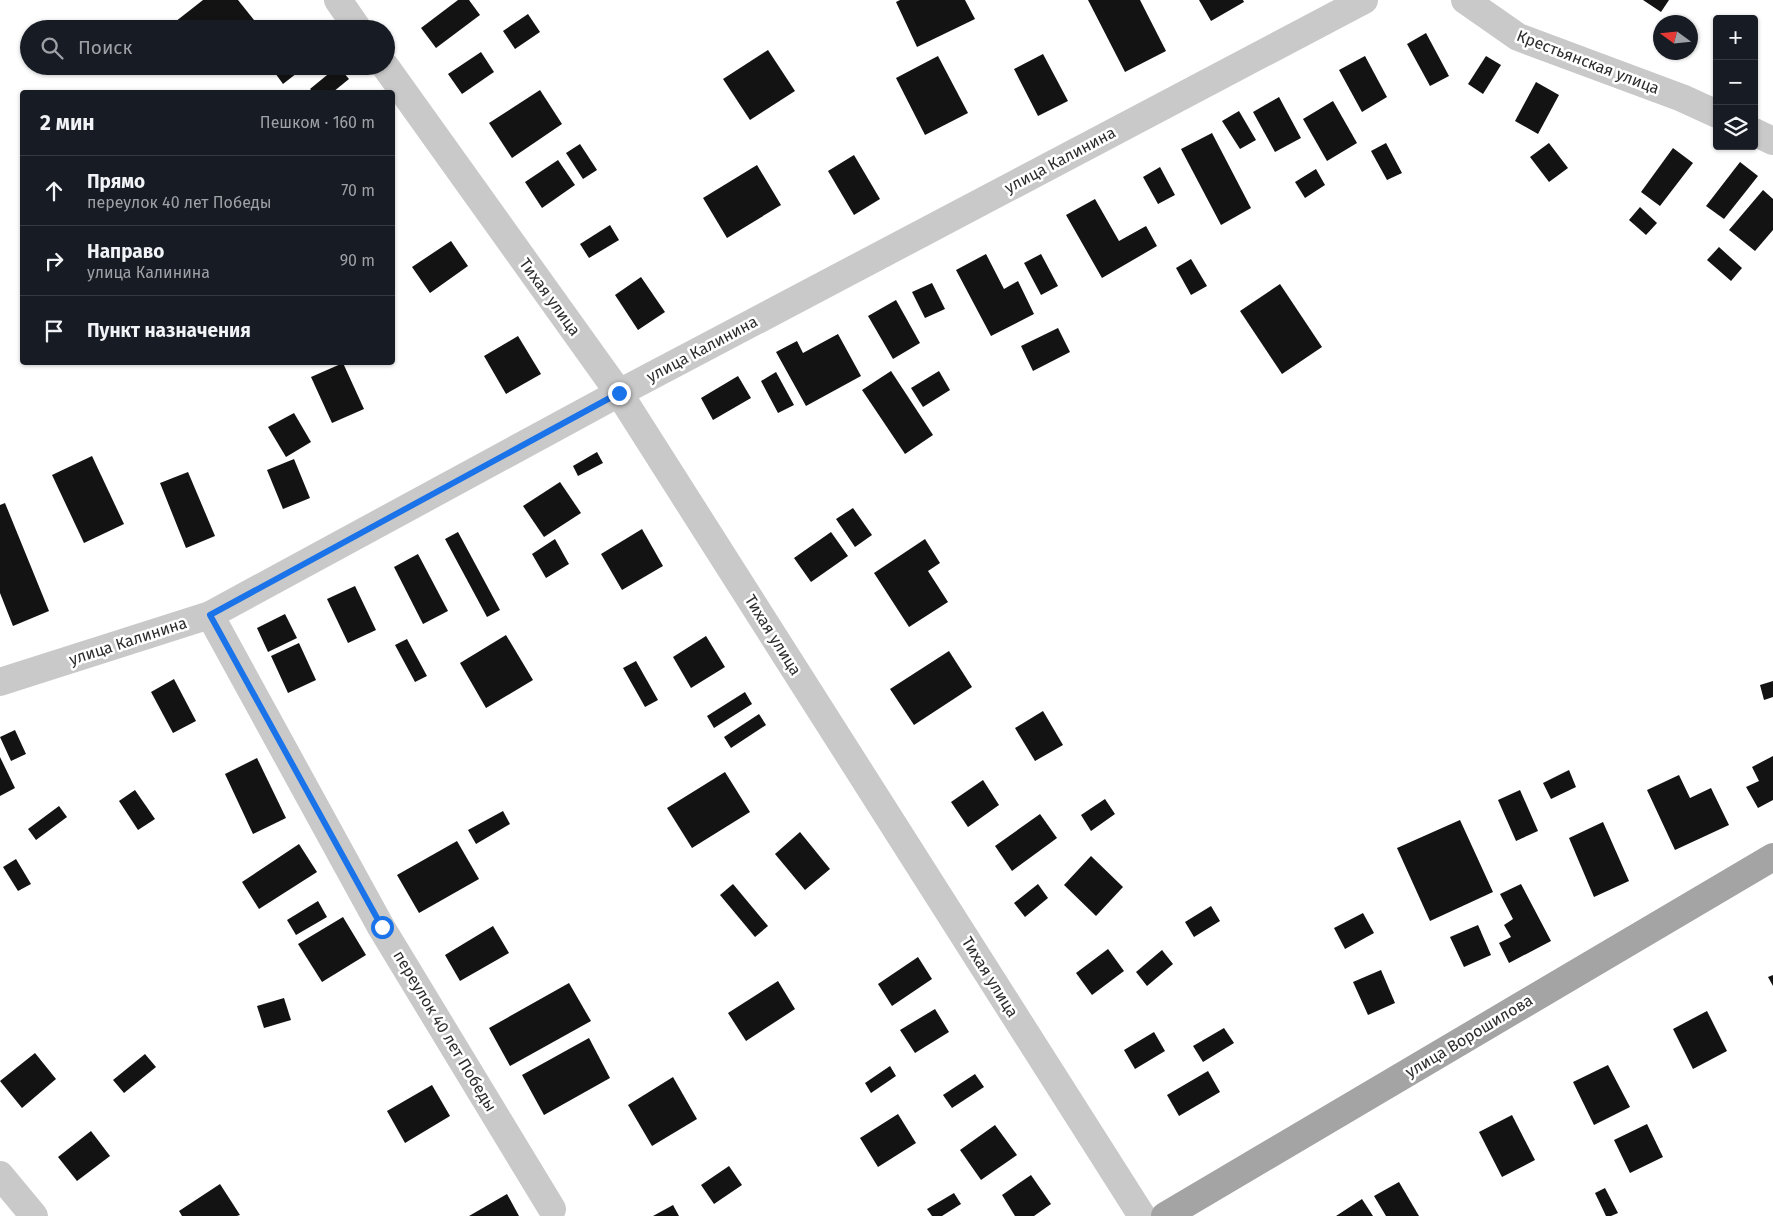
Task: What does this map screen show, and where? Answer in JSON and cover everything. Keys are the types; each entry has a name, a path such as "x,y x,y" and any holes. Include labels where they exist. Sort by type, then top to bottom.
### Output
{"main road":[{"name":"улица Ворошилова","path":"1165,1216 1773,857"}],"street":[{"path":"338,0 352,20"},
{"name":"улица Калинина","path":"0,682 210,615 619,393 1364,0"},
{"name":"Крестьянская улица","path":"1465,0 1518,37 1682,98 1713,112"},
{"name":"Тихая улица","path":"391,75 619,393 1142,1216"},
{"path":"1758,134 1773,140"},
{"name":"переулок 40 лет Победы","path":"210,615 382,927 552,1209"},
{"path":"0,1175 34,1216"}],"building":[{"path":"203,0 238,0 254,20 177,20"},
{"path":"458,0 469,0 480,15 436,48 421,28"},
{"path":"900,0 965,0 975,19 917,47 896,2"},
{"path":"1088,0 1140,0 1166,51 1125,72"},
{"path":"1199,0 1243,0 1244,2 1211,21"},
{"path":"1643,0 1669,0 1661,12"},
{"path":"528,14 540,32 515,49 503,31"},
{"path":"1426,33 1449,76 1430,86 1407,44"},
{"path":"768,50 795,91 750,120 723,79"},
{"path":"481,52 494,72 462,94 448,74"},
{"path":"1043,54 1068,101 1038,116 1014,69"},
{"path":"938,56 968,113 925,135 896,78"},
{"path":"1365,56 1387,97 1362,112 1339,70"},
{"path":"1486,56 1501,65 1483,94 1468,84"},
{"path":"276,75 294,75 283,84"},
{"path":"327,75 346,75 349,79 335,90 310,89"},
{"path":"1536,82 1559,95 1538,134 1515,121"},
{"path":"540,90 562,124 512,158 489,123"},
{"path":"1279,97 1301,138 1275,152 1253,112"},
{"path":"1333,101 1357,143 1327,161 1303,119"},
{"path":"1239,111 1256,140 1240,149 1222,121"},
{"path":"1212,133 1251,208 1221,225 1181,149"},
{"path":"1386,143 1402,173 1387,180 1371,151"},
{"path":"1549,143 1568,168 1549,182 1530,157"},
{"path":"580,144 597,170 583,179 566,153"},
{"path":"1673,148 1693,163 1660,206 1641,192"},
{"path":"854,155 880,199 854,215 828,171"},
{"path":"558,160 575,185 542,208 525,182"},
{"path":"1740,162 1758,176 1724,219 1706,206"},
{"path":"757,165 781,205 727,238 703,198"},
{"path":"1160,167 1175,195 1158,204 1143,177"},
{"path":"1316,169 1325,185 1305,198 1295,182"},
{"path":"1763,190 1773,199 1773,230 1755,251 1729,230"},
{"path":"1095,199 1119,241 1146,226 1157,246 1102,278 1066,215"},
{"path":"1640,207 1657,223 1646,235 1629,220"},
{"path":"610,225 619,240 589,258 580,244"},
{"path":"451,241 468,266 430,293 412,267"},
{"path":"1719,247 1742,268 1731,281 1707,260"},
{"path":"986,254 1004,289 1018,281 1034,314 991,336 956,270"},
{"path":"1041,254 1058,286 1041,295 1024,263"},
{"path":"1191,259 1207,286 1191,295 1176,268"},
{"path":"641,277 665,312 638,330 615,295"},
{"path":"932,283 945,309 925,318 912,292"},
{"path":"1280,284 1322,347 1282,374 1240,311"},
{"path":"896,300 920,343 893,359 868,316"},
{"path":"1058,328 1070,352 1033,371 1021,346"},
{"path":"838,334 861,376 806,406 776,352 797,341 803,353"},
{"path":"518,336 541,374 506,394 484,356"},
{"path":"338,365 344,365 364,409 332,423 311,377"},
{"path":"891,371 933,435 905,454 862,390"},
{"path":"939,371 950,390 923,407 911,388"},
{"path":"776,372 794,405 778,413 761,381"},
{"path":"738,376 751,398 713,420 701,398"},
{"path":"294,413 311,442 286,457 268,427"},
{"path":"597,452 603,463 578,476 573,466"},
{"path":"92,456 124,524 84,543 52,475"},
{"path":"294,459 310,498 283,509 267,470"},
{"path":"188,472 215,536 186,548 160,483"},
{"path":"560,482 581,513 544,537 523,506"},
{"path":"5,503 49,611 13,626 0,593 0,505"},
{"path":"853,508 872,535 855,547 836,519"},
{"path":"642,529 663,566 622,590 601,554"},
{"path":"458,532 500,610 487,617 445,539"},
{"path":"831,532 848,556 811,582 794,558"},
{"path":"555,539 569,564 546,578 532,554"},
{"path":"925,539 940,563 928,571 948,602 909,627 874,573"},
{"path":"418,554 448,611 423,624 394,567"},
{"path":"355,586 376,630 348,643 327,599"},
{"path":"285,614 297,638 268,652 257,628"},
{"path":"506,635 533,680 486,708 460,663"},
{"path":"706,636 725,667 691,688 673,657"},
{"path":"407,639 427,676 415,682 395,645"},
{"path":"299,643 316,680 288,693 271,656"},
{"path":"949,651 972,687 914,725 890,689"},
{"path":"636,661 658,700 645,707 623,668"},
{"path":"174,679 196,721 173,733 151,692"},
{"path":"1773,681 1773,697 1764,700 1760,685"},
{"path":"745,692 752,704 714,728 707,716"},
{"path":"1043,711 1063,745 1035,761 1015,728"},
{"path":"759,714 766,725 731,748 724,737"},
{"path":"15,730 26,754 11,761 0,737"},
{"path":"1773,756 1773,800 1758,808 1746,787 1759,781 1752,767"},
{"path":"0,757 15,788 0,796"},
{"path":"257,758 286,818 253,834 225,774"},
{"path":"1569,770 1576,787 1551,799 1543,783"},
{"path":"725,772 750,812 692,848 667,808"},
{"path":"1679,775 1690,798 1711,788 1729,825 1675,850 1647,790"},
{"path":"983,780 999,805 968,827 951,802"},
{"path":"135,790 155,819 138,830 119,801"},
{"path":"1520,790 1538,831 1516,841 1498,800"},
{"path":"1105,799 1115,814 1091,831 1081,815"},
{"path":"59,806 67,817 36,840 28,829"},
{"path":"503,811 510,824 476,844 468,830"},
{"path":"1040,814 1057,838 1012,871 995,846"},
{"path":"1460,820 1493,892 1430,921 1397,848"},
{"path":"1603,822 1629,881 1594,897 1569,838"},
{"path":"800,832 830,869 805,890 775,854"},
{"path":"457,841 479,879 419,913 397,875"},
{"path":"299,844 317,872 259,909 242,882"},
{"path":"1091,856 1123,887 1096,916 1064,885"},
{"path":"16,859 31,884 18,891 3,867"},
{"path":"733,884 768,926 755,937 720,895"},
{"path":"1038,884 1048,898 1025,917 1014,903"},
{"path":"1521,884 1551,941 1509,963 1499,943 1511,937 1504,925 1513,919 1500,894"},
{"path":"318,901 327,917 296,935 287,920"},
{"path":"1211,906 1220,921 1194,937 1185,922"},
{"path":"1363,913 1374,933 1345,949 1334,928"},
{"path":"343,917 366,955 322,982 298,944"},
{"path":"1478,925 1491,955 1464,967 1450,937"},
{"path":"493,926 509,953 460,981 445,955"},
{"path":"1108,949 1124,971 1092,995 1076,973"},
{"path":"1162,950 1173,964 1147,986 1136,972"},
{"path":"918,957 932,979 892,1006 878,984"},
{"path":"1381,970 1395,1003 1368,1015 1353,982"},
{"path":"1773,975 1773,986 1768,977"},
{"path":"778,981 795,1009 746,1041 728,1013"},
{"path":"569,983 591,1021 510,1066 489,1028"},
{"path":"284,998 291,1020 264,1028 257,1006"},
{"path":"935,1009 949,1032 915,1053 900,1030"},
{"path":"1707,1011 1727,1051 1693,1069 1673,1029"},
{"path":"1224,1028 1234,1043 1203,1062 1193,1046"},
{"path":"1154,1032 1165,1051 1135,1069 1124,1050"},
{"path":"589,1038 610,1078 544,1115 522,1075"},
{"path":"35,1053 56,1079 22,1108 0,1081"},
{"path":"145,1054 156,1067 124,1093 113,1080"},
{"path":"1608,1065 1630,1107 1594,1125 1573,1082"},
{"path":"890,1066 896,1076 871,1093 865,1083"},
{"path":"1208,1071 1220,1092 1179,1116 1167,1095"},
{"path":"975,1074 984,1087 952,1108 943,1095"},
{"path":"673,1077 697,1119 652,1146 628,1105"},
{"path":"432,1085 450,1116 405,1143 387,1111"},
{"path":"898,1114 916,1143 878,1167 860,1138"},
{"path":"1512,1115 1535,1160 1502,1177 1479,1132"},
{"path":"1647,1124 1663,1157 1630,1173 1614,1140"},
{"path":"995,1125 1017,1155 981,1180 960,1150"},
{"path":"91,1131 110,1156 77,1181 58,1157"},
{"path":"729,1166 742,1185 714,1204 701,1185"},
{"path":"1031,1175 1051,1204 1034,1216 1015,1216 1002,1195"},
{"path":"1399,1182 1419,1216 1386,1216 1374,1196"},
{"path":"220,1184 240,1215 182,1216 179,1211"},
{"path":"1605,1188 1618,1213 1611,1216 1606,1216 1595,1193"},
{"path":"954,1193 961,1204 942,1216 932,1216 927,1209"},
{"path":"507,1194 519,1216 469,1216"},
{"path":"1362,1199 1373,1216 1336,1216"},
{"path":"673,1205 679,1216 653,1216"}],"route":[{"path":"382,927 210,615 619,393"}]}
